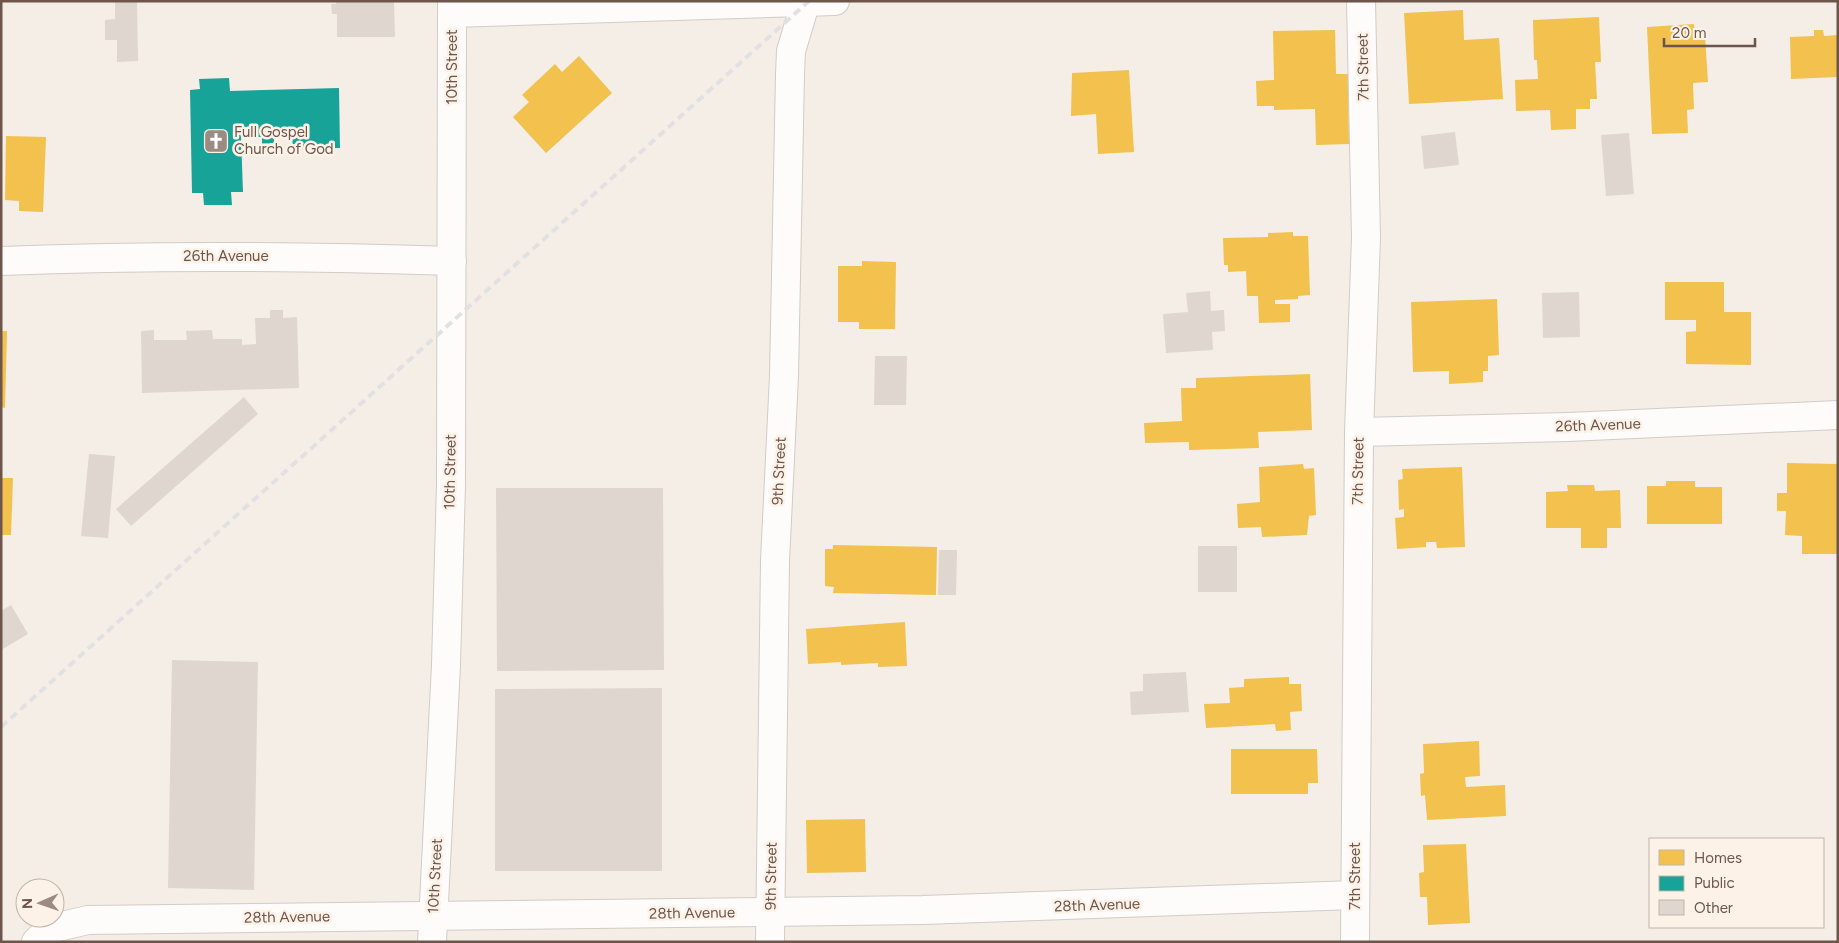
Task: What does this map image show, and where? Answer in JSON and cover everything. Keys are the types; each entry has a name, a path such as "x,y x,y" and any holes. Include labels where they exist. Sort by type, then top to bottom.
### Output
{"street":[{"path":"452,7 835,1"},
{"name":"7th Street","path":"1355,942 1359,432 1366,238 1361,1"},
{"name":"9th Street","path":"770,942 775,561 784,376 791,51 806,2"},
{"name":"10th Street","path":"432,942 446,665 451,484 452,7"},
{"name":"26th Avenue","path":"1,261 132,256 320,257 452,261"},
{"name":"26th Avenue","path":"1359,432 1568,427 1838,415"},
{"name":"28th Avenue","path":"36,942 49,929 88,920 180,930 433,915 547,916 1039,907 1354,895"}],"building: Homes":[{"path":"1463,10 1464,40 1499,38 1503,99 1409,104 1404,13"},
{"path":"1599,17 1601,62 1595,62 1597,99 1590,99 1590,109 1576,109 1576,129 1551,130 1550,110 1516,111 1515,80 1538,79 1537,60 1534,60 1533,20"},
{"path":"1694,24 1695,37 1705,36 1708,82 1693,83 1694,109 1687,110 1688,133 1652,134 1647,27"},
{"path":"1335,30 1336,74 1348,74 1349,144 1316,145 1315,109 1274,110 1274,106 1257,106 1256,81 1274,80 1273,31"},
{"path":"1814,30 1823,30 1824,36 1838,35 1838,77 1791,79 1790,37 1814,36"},
{"path":"579,56 612,93 546,153 513,117 529,102 522,95 555,64 562,72"},
{"path":"1129,70 1134,152 1098,154 1096,114 1071,116 1072,73"},
{"path":"6,136 46,137 43,212 19,211 19,201 5,200"},
{"path":"1293,232 1293,236 1308,236 1310,295 1298,296 1298,299 1275,300 1275,304 1290,304 1290,322 1259,323 1258,296 1247,296 1246,271 1228,272 1228,265 1224,265 1223,238 1268,237 1268,233"},
{"path":"862,261 896,262 895,329 859,329 859,322 838,322 838,266 862,266"},
{"path":"1665,282 1724,282 1724,312 1751,312 1751,365 1686,364 1686,332 1696,331 1696,320 1665,320"},
{"path":"1497,299 1499,355 1488,356 1488,371 1483,371 1483,382 1449,384 1449,371 1413,372 1411,302"},
{"path":"1,331 7,331 5,408 1,407"},
{"path":"1310,374 1312,430 1258,432 1259,448 1189,450 1189,442 1145,443 1144,423 1182,421 1181,388 1196,388 1196,378"},
{"path":"1787,463 1838,464 1838,554 1802,554 1802,536 1785,535 1786,511 1777,511 1777,493 1787,493"},
{"path":"1303,464 1304,469 1314,468 1316,515 1309,516 1307,535 1262,537 1261,527 1238,528 1237,504 1260,502 1259,467"},
{"path":"1462,467 1465,547 1437,548 1436,542 1426,542 1426,547 1397,549 1395,518 1404,517 1404,509 1399,510 1398,480 1403,479 1402,469"},
{"path":"1,478 13,478 11,535 1,535"},
{"path":"1666,481 1695,481 1695,487 1722,487 1722,524 1647,524 1647,486 1666,486"},
{"path":"1567,485 1594,485 1595,491 1620,490 1621,528 1607,528 1607,548 1581,548 1581,528 1546,528 1546,492 1568,491"},
{"path":"833,545 937,547 936,595 833,593 834,587 825,586 825,549 833,549"},
{"path":"905,622 907,666 878,667 878,663 841,665 841,662 808,664 806,629"},
{"path":"1289,677 1289,684 1301,684 1302,711 1290,712 1291,730 1276,731 1275,724 1206,728 1204,704 1230,703 1229,688 1244,687 1244,679"},
{"path":"1479,741 1480,776 1465,777 1466,787 1505,785 1506,816 1427,820 1425,795 1421,796 1420,774 1424,773 1423,744"},
{"path":"1231,749 1317,749 1318,783 1308,783 1308,794 1231,794"},
{"path":"865,819 866,872 807,873 806,820"},
{"path":"1466,844 1470,923 1428,925 1427,897 1420,897 1419,873 1424,872 1423,845"}],"building: Public":[{"name":"Full Gospel Church of God","path":"229,78 230,91 339,88 340,148 293,149 292,137 274,138 274,143 262,144 262,137 241,137 243,192 231,192 232,205 204,205 203,193 192,193 190,90 200,89 199,79"}],"building: Other":[{"path":"115,1 137,1 138,61 117,62 117,40 105,40 105,20 115,19"},
{"path":"336,1 394,1 395,37 337,37 337,14 332,14 331,4 336,4"},
{"path":"1455,132 1459,165 1424,169 1421,136"},
{"path":"1629,133 1634,194 1606,196 1601,135"},
{"path":"1210,291 1211,311 1224,310 1225,331 1212,332 1213,350 1166,353 1163,314 1188,312 1186,293"},
{"path":"1579,292 1580,337 1543,338 1542,293"},
{"path":"270,310 283,310 283,318 297,317 299,388 142,393 141,331 154,330 154,340 187,340 186,331 212,330 213,339 242,339 242,345 256,344 255,318 270,318"},
{"path":"875,356 907,356 906,405 874,405"},
{"path":"244,397 258,414 131,526 116,509"},
{"path":"89,454 115,456 108,538 81,536"},
{"path":"496,488 663,488 664,670 497,671"},
{"path":"1198,546 1237,546 1237,592 1198,592"},
{"path":"939,550 957,550 956,595 938,595"},
{"path":"11,605 28,634 1,650 1,611"},
{"path":"172,660 258,662 254,890 168,888"},
{"path":"1186,672 1189,712 1131,715 1130,692 1143,691 1143,674"},
{"path":"662,688 662,871 495,871 495,689"}],"railway":[{"path":"1,727 809,1"}],"place":[{"name":"Full Gospel Church of God","path":"216,141"}]}
